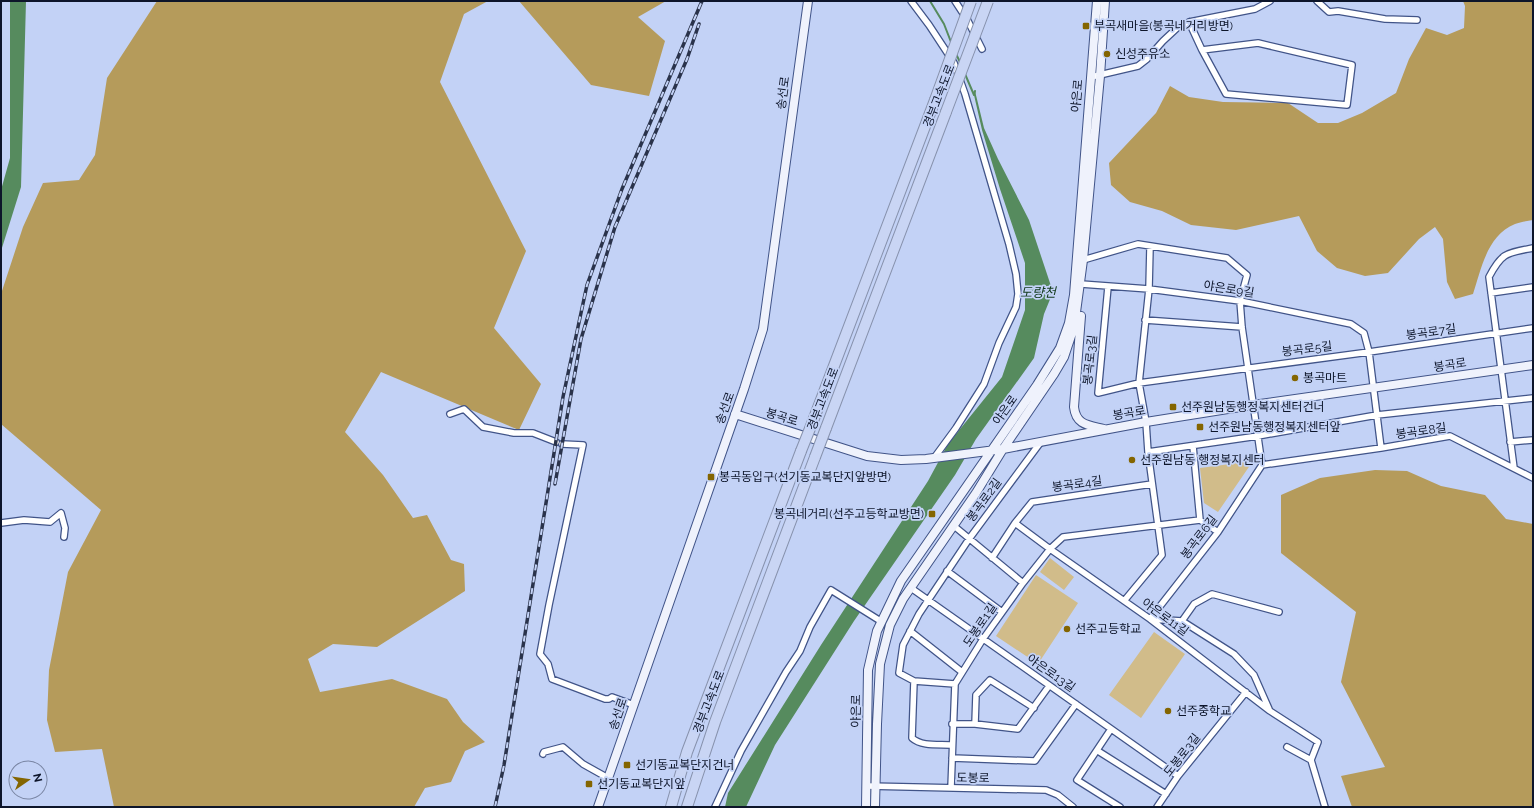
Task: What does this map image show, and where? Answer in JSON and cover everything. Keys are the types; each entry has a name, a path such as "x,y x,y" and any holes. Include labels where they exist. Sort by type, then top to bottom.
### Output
{"highway":[{"name":"경부고속도로","path":"671,807 687,752 935,100 971,1"},
{"name":"경부고속도로","path":"687,807 715,722 988,1"}],"main road":[{"name":"송선로","path":"598,807 754,359 763,329 808,1"},
{"name":"야은로","path":"866,807 868,670 877,631 901,581 1037,385 1060,348 1069,323 1074,295 1097,1"},
{"name":"야은로","path":"875,807 880,664 890,625 910,588 954,526 1003,449 1054,374 1064,357 1074,327 1081,284 1100,75 1105,1"},
{"path":"1081,284 1074,414 1082,423 1106,429"},
{"name":"봉곡로","path":"734,414 866,456 901,460 934,458 1040,443 1106,429 1252,405 1373,389 1533,365"}],"street":[{"path":"911,1 929,24 954,63 965,94 1009,244 1016,274 1018,294 1016,307 999,343 984,384 956,428 934,458"},
{"path":"955,1 968,21 982,49"},
{"path":"1091,77 1138,66 1147,59 1177,28 1189,22 1256,9 1270,1"},
{"path":"1317,1 1329,12 1338,11 1385,19 1417,20"},
{"path":"1189,22 1202,50 1226,94 1347,105 1352,65 1258,43 1202,50"},
{"path":"1083,260 1138,244 1227,258 1247,275 1240,301 1242,327 1252,405 1262,464 1381,448"},
{"path":"1124,601 1162,555 1148,452 1146,422 1139,383 1149,289 1150,247"},
{"path":"1514,468 1489,277 1496,262 1509,253 1533,248"},
{"name":"야은로9길","path":"1081,284 1149,289 1240,301 1351,324 1360,329 1365,338 1369,352"},
{"name":"봉곡로3길","path":"1108,287 1098,393 1139,383 1248,368"},
{"path":"1491,293 1533,287"},
{"path":"1145,320 1242,327"},
{"name":"봉곡로7길","path":"1369,352 1533,328"},
{"path":"1369,352 1373,389"},
{"name":"봉곡로5길","path":"1248,368 1369,352"},
{"name":"봉곡로8길","path":"1373,389 1381,448 1450,436 1533,478"},
{"name":"봉곡로8길","path":"1377,415 1533,398"},
{"path":"450,414 464,410 483,427 514,433 532,433 556,442"},
{"path":"1148,452 1258,436 1377,415"},
{"path":"1510,442 1533,440"},
{"name":"봉곡로2길","path":"914,681 899,673 903,645 910,631 927,600 969,539 1040,443"},
{"path":"562,444 583,445 540,654 548,664 552,679 605,699 612,697 634,705"},
{"path":"1193,446 1200,520"},
{"name":"봉곡로6길","path":"1150,619 1218,532 1262,464"},
{"name":"봉곡로4길","path":"1016,523 1032,502 1152,484"},
{"path":"1,523 24,520 50,522 61,513 64,537"},
{"path":"1050,549 1063,537 1200,520 1218,532"},
{"path":"992,558 1016,523"},
{"name":"야은로11길","path":"1016,523 1050,549 1150,619 1270,711 1318,742 1311,760"},
{"path":"954,526 1023,583"},
{"name":"도봉로1길","path":"954,684 1002,612 1050,549"},
{"path":"948,571 1002,612"},
{"name":"야은로13길","path":"910,588 1178,776"},
{"path":"715,807 742,751 762,714 800,651 810,627 831,590 882,622"},
{"path":"1182,621 1194,604 1212,594 1279,612"},
{"path":"1150,619 1182,621 1234,654 1254,675 1270,711"},
{"path":"910,631 962,672"},
{"path":"975,724 976,695 990,680 1034,708"},
{"path":"951,788 954,684 914,681 912,738 921,744 952,745"},
{"path":"952,724 975,724 1018,729 1049,686"},
{"name":"도봉로3길","path":"1157,807 1178,776 1246,692"},
{"path":"952,758 1035,761 1076,704"},
{"path":"1111,729 1098,751 1077,780 1120,807"},
{"path":"543,754 544,752 563,747 583,764 608,778"},
{"path":"1287,747 1311,760 1325,807"},
{"name":"도봉로3길","path":"1098,751 1166,794"},
{"name":"도봉로","path":"867,786 1046,790 1058,795 1073,807"}],"shaded area":[{"path":"157,1 488,1 464,14 440,82 526,251 494,328 541,384 519,430 381,372 345,432 383,475 413,518 427,515 451,560 464,564 465,591 377,647 333,644 308,659 320,692 392,679 447,699 463,722 485,742 465,751 451,782 425,788 414,807 114,807 102,749 55,752 47,720 49,670 68,572 101,510 1,424 1,294 23,227 43,183 79,180 95,155 107,78"},
{"path":"519,1 666,1 638,17 665,41 649,96 591,85"},
{"path":"1463,1 1533,1 1533,220 1515,224 1505,229 1498,236 1486,254 1473,294 1455,299 1447,282 1443,239 1435,227 1419,239 1388,273 1365,276 1337,268 1317,251 1299,216 1236,230 1191,225 1162,211 1130,202 1111,185 1109,163 1156,113 1170,86 1189,97 1223,102 1288,103 1318,123 1338,123 1362,113 1396,93 1409,59 1426,28 1447,35 1464,28 1465,6"},
{"path":"1253,461 1218,512 1204,503 1200,468"},
{"path":"1375,470 1407,471 1441,486 1485,495 1506,519 1533,524 1533,807 1352,807 1341,776 1385,767 1341,682 1356,612 1281,553 1281,495 1320,478"},
{"path":"1050,558 1074,577 1064,590 1040,572"},
{"path":"1036,575 1078,603 1038,664 996,636"},
{"path":"1154,632 1185,654 1141,718 1109,695"}],"water":[{"path":"10,1 26,1 21,187 1,251 1,190 10,158"},
{"name":"도량천","path":"975,91 984,128 1029,220 1053,292 1044,314 1034,358 976,439 955,475 854,621 775,745 746,807 725,807 728,793 821,645 928,481 948,444 1002,377 1025,310 1025,263 982,130 974,95"}],"waterway":[{"path":"930,1 944,24 951,42"},
{"path":"956,54 960,62"},
{"path":"965,74 974,95 975,91"}],"railway":[{"path":"495,807 504,765 563,397 587,285 622,189 702,1"},
{"path":"555,484 581,339 615,227 687,59 699,24"}],"place":[{"name":"부곡새마을(봉곡네거리방면)","path":"1086,26"},
{"name":"신성주유소","path":"1107,54"},
{"name":"봉곡마트","path":"1295,378"},
{"name":"선주원남동행정복지센터건너","path":"1173,407"},
{"name":"선주원남동행정복지센터앞","path":"1200,427"},
{"name":"선주원남동 행정복지센터","path":"1132,460"},
{"name":"봉곡동입구(선기동교복단지앞방면)","path":"711,477"},
{"name":"봉곡네거리(선주고등학교방면)","path":"932,514"},
{"name":"선주고등학교","path":"1067,629"},
{"name":"선주중학교","path":"1168,711"},
{"name":"선기동교복단지건너","path":"627,765"},
{"name":"선기동교복단지앞","path":"589,784"}]}
